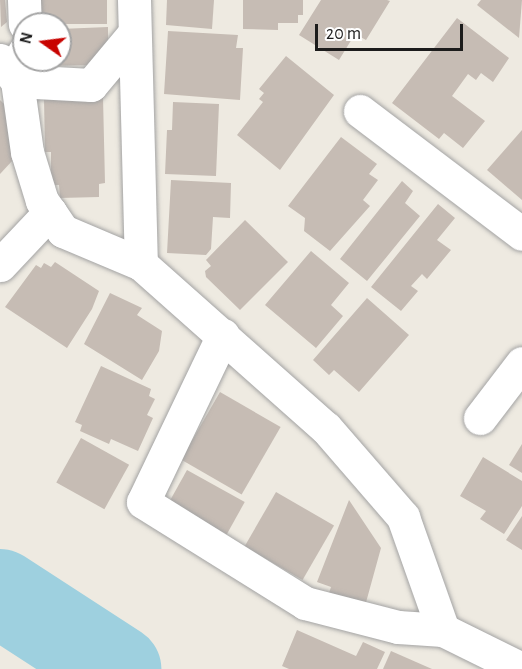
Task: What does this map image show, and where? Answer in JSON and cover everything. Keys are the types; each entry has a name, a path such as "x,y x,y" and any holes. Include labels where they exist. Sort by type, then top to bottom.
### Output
{"street":[{"path":"134,0 132,36 141,264"},
{"path":"43,72 91,85 132,36"},
{"path":"15,72 27,152 42,201 63,231 141,264 326,428 403,517 443,630"},
{"path":"360,111 522,234"},
{"path":"0,265 50,212"},
{"path":"222,335 143,501 305,603 398,627 443,630 522,669"},
{"path":"480,418 522,363"}],"building":[{"path":"0,0 5,0 7,22 1,27"},
{"path":"41,0 107,0 107,24 72,24 72,12 41,12"},
{"path":"167,0 214,0 212,29 166,25"},
{"path":"243,0 303,0 303,15 298,15 298,23 278,23 278,30 243,29"},
{"path":"321,0 390,1 366,40 355,34 339,60 299,35"},
{"path":"481,0 522,0 519,38 477,5"},
{"path":"457,18 509,58 493,82 481,73 476,80 468,74 452,96 485,121 463,148 444,133 439,139 392,103"},
{"path":"108,27 108,50 100,65 72,65 72,28"},
{"path":"168,31 238,35 236,48 243,48 240,100 164,94"},
{"path":"286,56 334,95 280,170 237,135 263,102 259,99 264,93 259,89"},
{"path":"103,97 105,183 99,184 99,197 60,198 59,185 51,185 51,152 45,152 44,99"},
{"path":"0,100 5,105 13,160 0,174"},
{"path":"173,102 219,104 216,176 165,174 167,130 172,130"},
{"path":"522,130 522,200 487,170"},
{"path":"341,137 377,164 369,174 378,180 363,200 370,206 330,251 304,231 305,218 288,206"},
{"path":"171,180 231,183 230,218 213,217 211,249 206,255 167,253"},
{"path":"402,181 413,191 405,203 420,216 367,281 340,259"},
{"path":"438,204 455,218 437,240 451,250 427,279 422,274 411,286 418,291 401,311 371,287"},
{"path":"245,220 288,262 240,310 206,277 205,271 211,266 206,260"},
{"path":"311,251 349,283 331,305 343,316 316,348 265,305"},
{"path":"55,262 99,291 92,309 67,348 5,307 36,265 41,268 44,263 51,267"},
{"path":"110,293 142,308 137,315 162,331 159,351 142,380 84,344"},
{"path":"367,298 409,335 359,392 334,370 329,375 313,360"},
{"path":"101,366 151,389 149,396 155,399 147,415 153,418 138,451 111,439 109,444 80,431 82,425 75,422"},
{"path":"220,392 281,427 242,495 181,460"},
{"path":"81,438 129,465 104,509 56,483"},
{"path":"522,444 522,473 509,465"},
{"path":"483,457 522,481 522,506 504,534 480,519 486,511 460,496"},
{"path":"187,470 245,502 227,534 169,502"},
{"path":"276,492 334,526 303,580 245,547"},
{"path":"349,500 381,548 365,606 329,593 331,587 317,582"},
{"path":"522,516 522,550 506,540"},
{"path":"297,630 356,656 363,642 385,652 377,669 289,669 282,666"},
{"path":"391,651 432,669 383,669"}],"waterway":[{"path":"0,593 117,669"}]}
